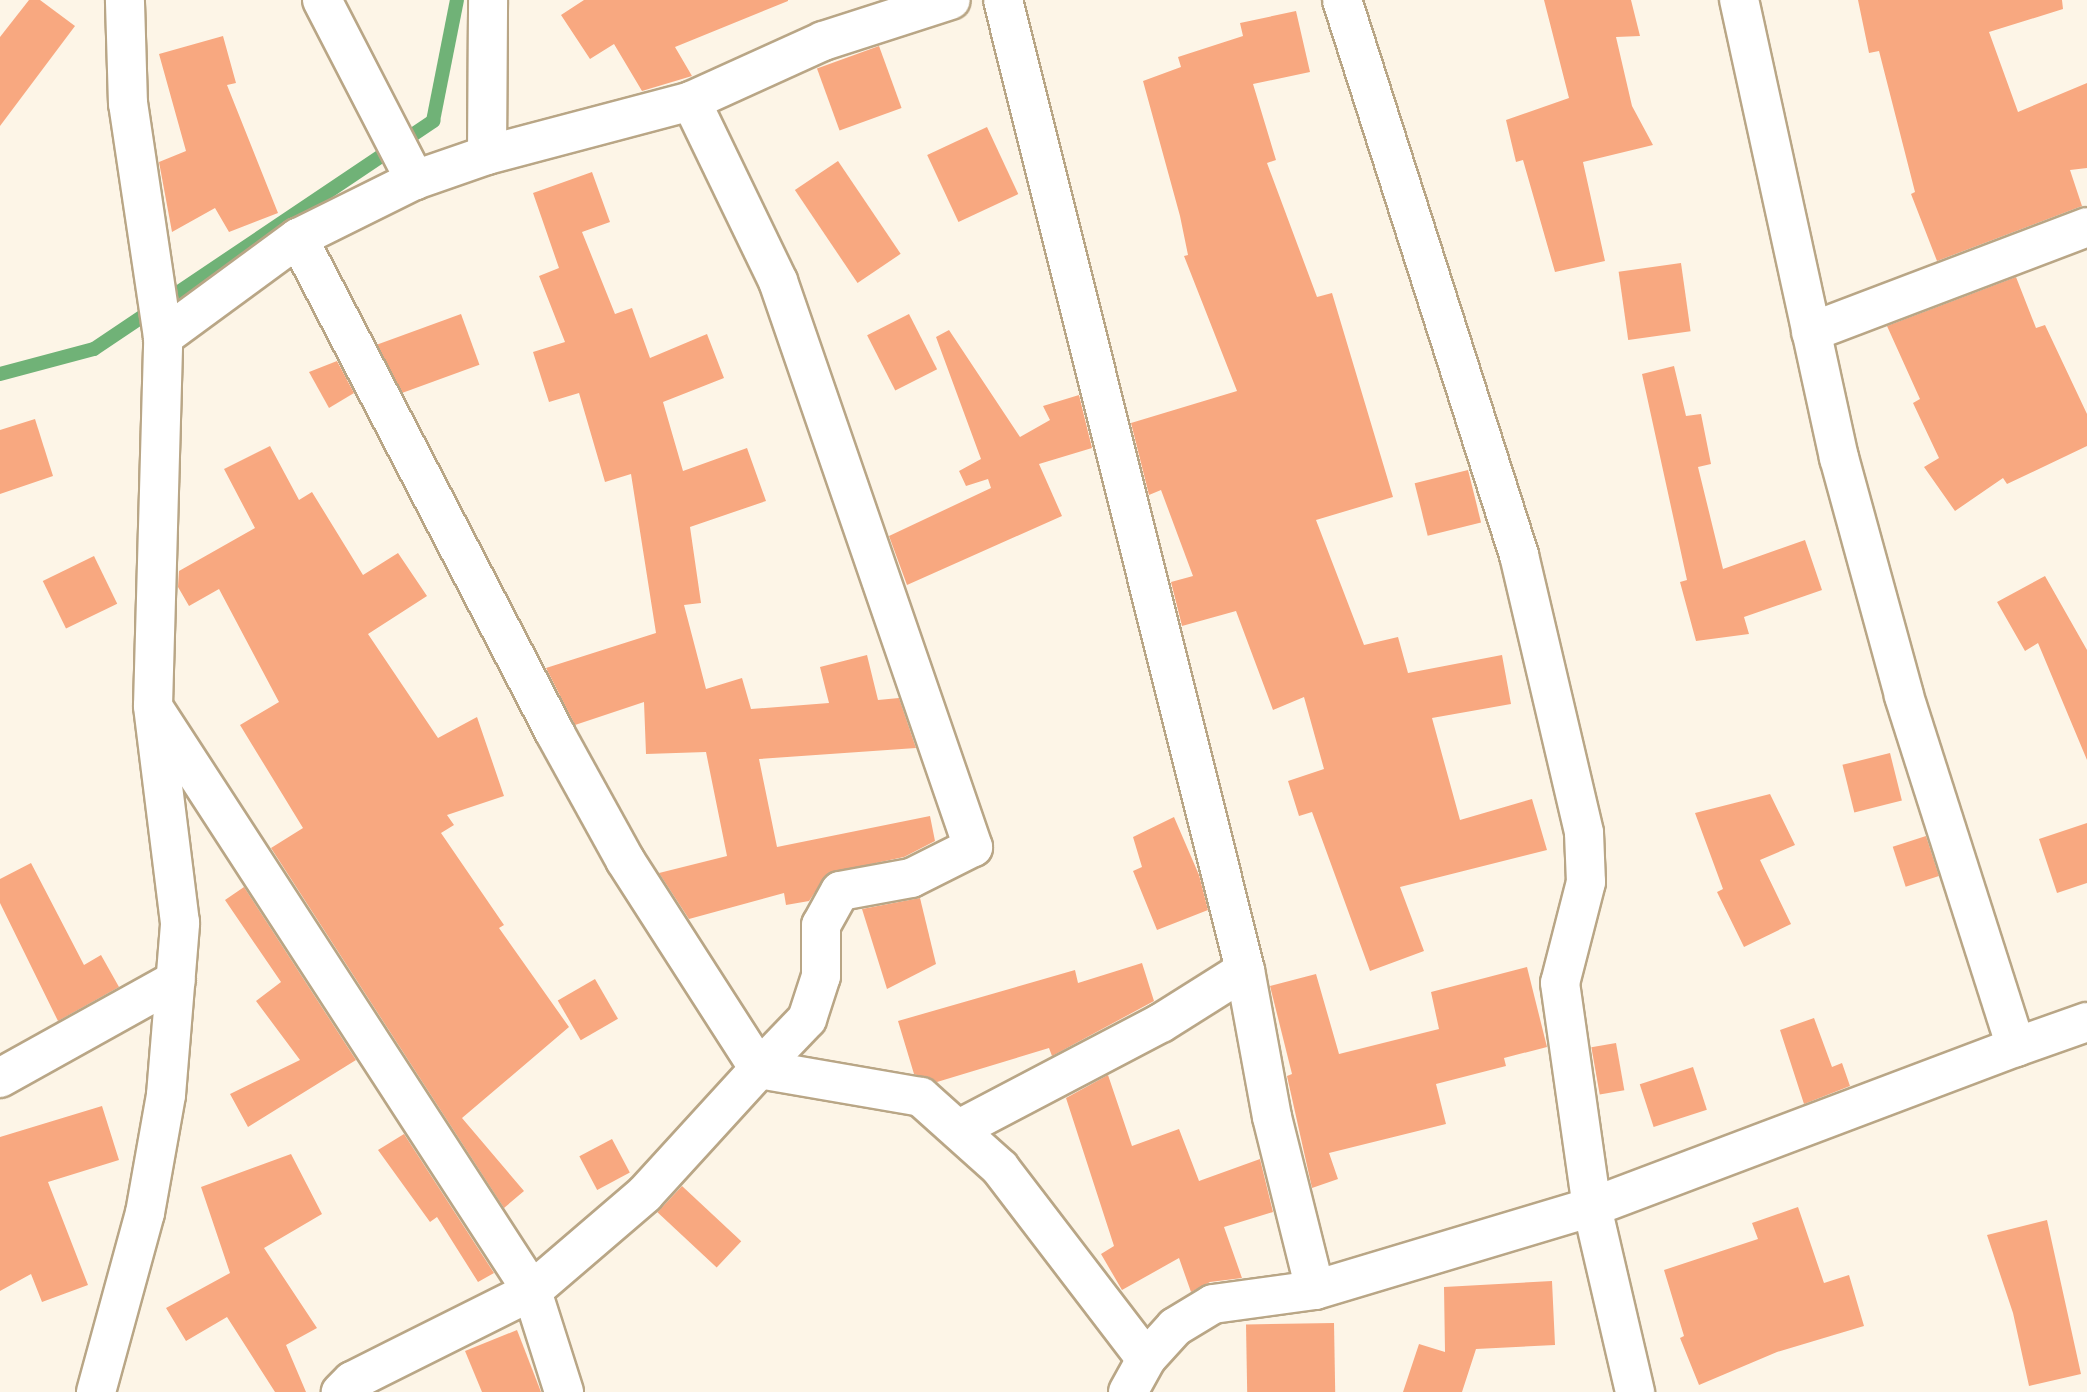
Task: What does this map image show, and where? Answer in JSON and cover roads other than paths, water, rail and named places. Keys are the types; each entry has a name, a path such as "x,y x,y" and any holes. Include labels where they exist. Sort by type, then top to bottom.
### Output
{"street":[{"path":"96,1392 145,1213 166,1095 180,923 153,706 163,337 128,104 124,0"},
{"path":"322,0 415,180"},
{"path":"487,155 488,0"},
{"path":"163,337 298,238 415,180 487,155 691,101 822,41 951,0"},
{"path":"1003,0 1245,970 1272,1117 1315,1290"},
{"path":"1342,0 1519,555 1584,833 1586,882 1560,983 1592,1206 1634,1392"},
{"path":"1739,0 1839,458 1904,695 2015,1047"},
{"path":"341,1392 352,1381 532,1292 645,1194 807,1019 821,976 821,925 840,891 911,878 973,847 778,281 691,101"},
{"path":"1811,332 2087,227"},
{"path":"298,238 574,768 625,860 759,1069 921,1097 1000,1168 1146,1359"},
{"path":"153,706 532,1292 564,1392"},
{"path":"959,1129 1161,1023 1245,970"},
{"path":"0,1078 176,980"},
{"path":"1128,1392 1146,1359 1175,1327 1213,1304 1315,1290 1592,1206 2087,1022"}],"waterway":[{"path":"0,374 94,349 433,121 457,0"}]}
